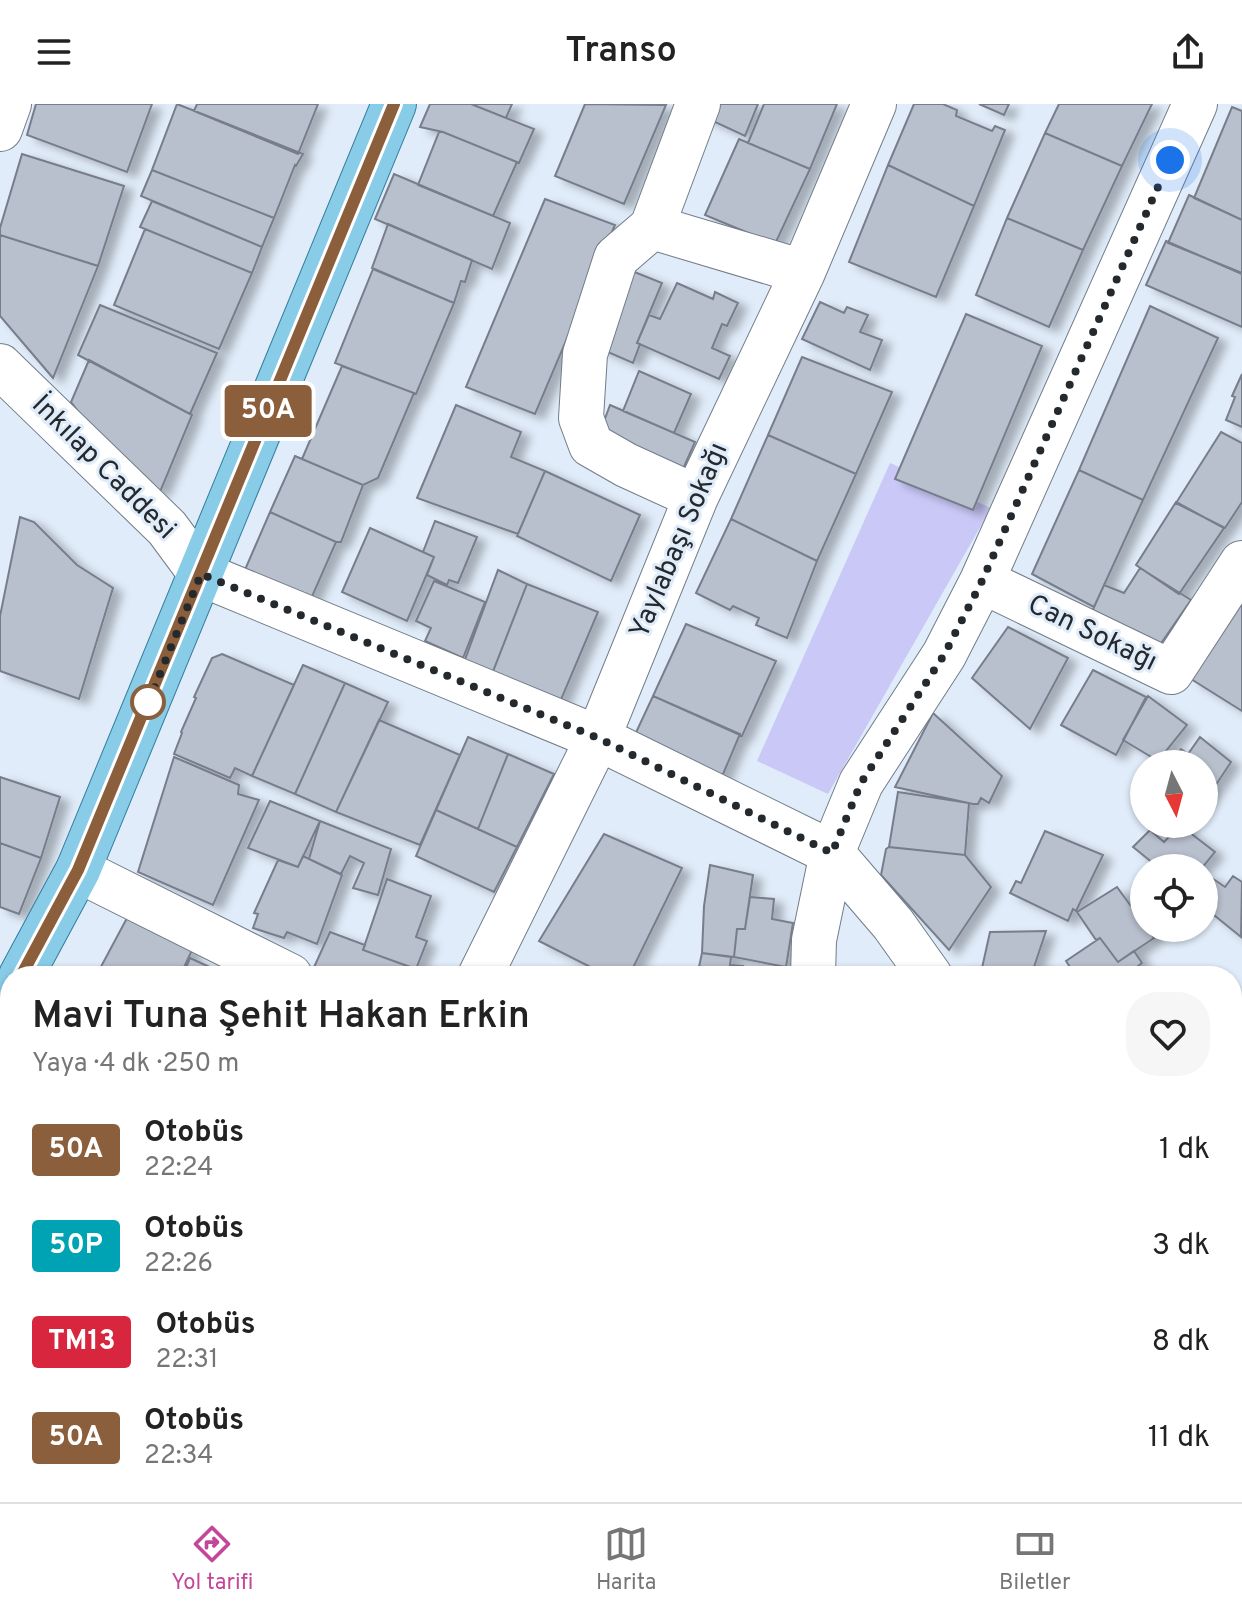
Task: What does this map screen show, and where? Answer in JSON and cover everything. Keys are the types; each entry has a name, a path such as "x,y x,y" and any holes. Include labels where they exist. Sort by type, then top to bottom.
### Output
{"main road":[{"path":"26,966 78,870 394,104"}],"street":[{"path":"0,129 9,104"},
{"path":"696,497 591,445 581,418 585,354 616,258 652,227 698,104"},
{"name":"Yaylabaşı Sokağı","path":"485,966 598,738 696,497 803,272 874,104"},
{"path":"813,966 814,940 832,853 861,783 944,655 982,581 1195,104"},
{"path":"652,227 803,272"},
{"name":"İnkılap Caddesi","path":"0,366 167,528 201,574"},
{"name":"Can Sokağı","path":"982,581 1171,672 1242,563"},
{"path":"201,574 598,738 832,853 893,924 923,966"},
{"path":"78,870 270,966"}],"shaded area":[{"path":"890,463 991,508 828,794 757,761"}],"building":[{"path":"36,104 152,104 127,172 27,135"},
{"path":"177,104 303,154 295,165 274,218 152,170"},
{"path":"197,104 318,104 298,154 194,111"},
{"path":"430,104 471,104 534,129 519,163 443,132 420,127"},
{"path":"471,104 512,104 506,118"},
{"path":"585,104 666,105 624,204 555,176"},
{"path":"705,104 758,104 745,136 700,115"},
{"path":"764,104 837,104 810,169 748,143"},
{"path":"914,104 943,104 957,110 956,116 992,131 995,126 1005,130 974,206 888,165"},
{"path":"979,104 1009,104 1004,115"},
{"path":"1059,104 1152,104 1122,166 1045,133"},
{"path":"1232,107 1242,111 1242,220 1194,198"},
{"path":"439,132 517,162 493,216 418,185"},
{"path":"1045,133 1122,166 1083,250 1007,218"},
{"path":"739,139 810,169 775,244 705,215"},
{"path":"22,154 124,186 98,266 0,235"},
{"path":"888,165 974,206 936,297 849,262"},
{"path":"152,170 274,218 262,247 141,196"},
{"path":"394,174 510,223 492,269 375,219"},
{"path":"1189,195 1242,220 1242,273 1168,243"},
{"path":"545,199 615,225 535,414 466,387"},
{"path":"152,201 262,247 252,273 140,227"},
{"path":"1007,218 1083,250 1049,327 976,295"},
{"path":"388,224 472,260 454,303 372,268"},
{"path":"145,229 252,273 219,349 114,305"},
{"path":"0,235 98,266 53,378 0,316"},
{"path":"1166,241 1242,274 1242,327 1146,285"},
{"path":"373,269 454,303 416,394 335,363"},
{"path":"627,269 662,283 637,343 640,344 633,363 594,346"},
{"path":"677,283 713,299 715,292 738,303 727,326 722,324 712,348 730,356 719,379 637,343 649,315 660,319"},
{"path":"820,302 844,313 847,307 868,315 860,332 882,340 870,370 802,339"},
{"path":"100,305 217,353 190,414 78,355"},
{"path":"1150,306 1218,338 1143,500 1079,470"},
{"path":"966,314 1042,346 973,510 895,479"},
{"path":"802,357 892,392 856,474 768,435"},
{"path":"89,360 192,415 160,492 130,480 71,402"},
{"path":"342,366 414,393 378,478 363,485 302,459"},
{"path":"639,371 691,394 674,433 623,411"},
{"path":"1242,374 1242,427 1226,420"},
{"path":"456,405 521,432 511,457 545,471 518,534 417,498"},
{"path":"610,405 695,442 683,469 600,432"},
{"path":"1221,432 1242,443 1242,502 1225,528 1176,503"},
{"path":"768,435 856,474 817,561 731,519"},
{"path":"295,456 363,485 341,542 270,512"},
{"path":"1079,470 1143,500 1094,607 1032,574"},
{"path":"545,471 640,515 611,581 517,536"},
{"path":"1176,502 1224,528 1179,594 1136,565"},
{"path":"270,512 336,542 307,608 241,579"},
{"path":"20,517 34,522 77,565 113,588 79,699 0,671 0,616"},
{"path":"731,519 817,561 787,638 756,625 759,618 733,606 730,610 696,593"},
{"path":"435,521 477,537 458,583 449,580 447,585 427,575 434,557 423,552"},
{"path":"370,528 434,557 407,621 342,592"},
{"path":"1140,568 1191,600 1155,652 1090,616 1104,585 1124,593"},
{"path":"498,570 527,584 492,674 463,665"},
{"path":"434,581 485,602 463,658 425,641 431,628 416,621"},
{"path":"527,584 598,612 560,702 492,674"},
{"path":"1242,602 1242,711 1191,679"},
{"path":"686,624 776,661 742,736 653,696"},
{"path":"1008,627 1068,658 1030,729 972,678"},
{"path":"222,654 294,685 252,776 235,768 230,778 174,754 212,658"},
{"path":"303,665 345,683 295,794 252,776"},
{"path":"1093,670 1146,697 1116,755 1061,725"},
{"path":"345,683 388,702 336,812 295,794"},
{"path":"653,696 740,734 718,786 632,741"},
{"path":"1148,696 1187,725 1167,750 1140,750 1123,740"},
{"path":"933,713 1002,776 989,803 981,798 978,804 973,804 895,787"},
{"path":"379,720 460,755 420,845 336,812"},
{"path":"468,737 508,754 478,829 436,810"},
{"path":"1200,737 1216,750 1191,750"},
{"path":"1218,752 1231,762 1218,782"},
{"path":"508,754 554,774 517,847 478,829"},
{"path":"174,757 239,785 238,794 259,800 213,905 138,872"},
{"path":"0,777 60,797 41,858 0,843"},
{"path":"898,792 969,803 965,855 889,847"},
{"path":"270,801 320,821 298,867 248,848"},
{"path":"436,810 517,847 494,892 416,856"},
{"path":"320,821 391,849 378,895 353,888 364,863 350,856 341,874 309,859"},
{"path":"1045,831 1103,855 1068,921 1010,893 1016,881 1021,883"},
{"path":"604,834 682,868 634,966 588,966 539,941"},
{"path":"1142,838 1159,838 1164,842 1168,838 1197,838 1215,852 1142,854 1133,847"},
{"path":"0,843 41,858 19,914 0,907"},
{"path":"889,847 965,855 991,887 949,950 881,875"},
{"path":"303,856 342,875 317,944 287,932 284,938 253,928 258,914 254,913 278,860 298,867"},
{"path":"710,865 753,875 745,929 737,929 734,957 702,953"},
{"path":"1233,876 1242,882 1241,937 1218,918 1218,882 1225,887"},
{"path":"387,879 431,896 416,937 427,941 417,966 408,966 363,950"},
{"path":"1117,887 1130,905 1130,942 1148,942 1118,962 1100,938 1096,940 1077,912"},
{"path":"750,897 774,899 772,919 793,923 786,966 734,957 737,929 745,929"},
{"path":"127,918 193,948 185,966 101,966"},
{"path":"1046,931 1034,966 982,966 990,932"},
{"path":"330,932 365,945 363,950 407,966 315,966"},
{"path":"1100,938 1118,962 1134,951 1142,963 1138,966 1069,966 1066,961"},
{"path":"702,953 731,957 730,965 743,966 699,966"},
{"path":"190,958 207,966 187,966"}],"bus line":[{"name":"50A","path":"26,966 78,870 394,104"}],"route":[{"path":"148,702 146,708 201,574 598,738 832,853 861,783 944,655 982,581 1170,160"}]}
